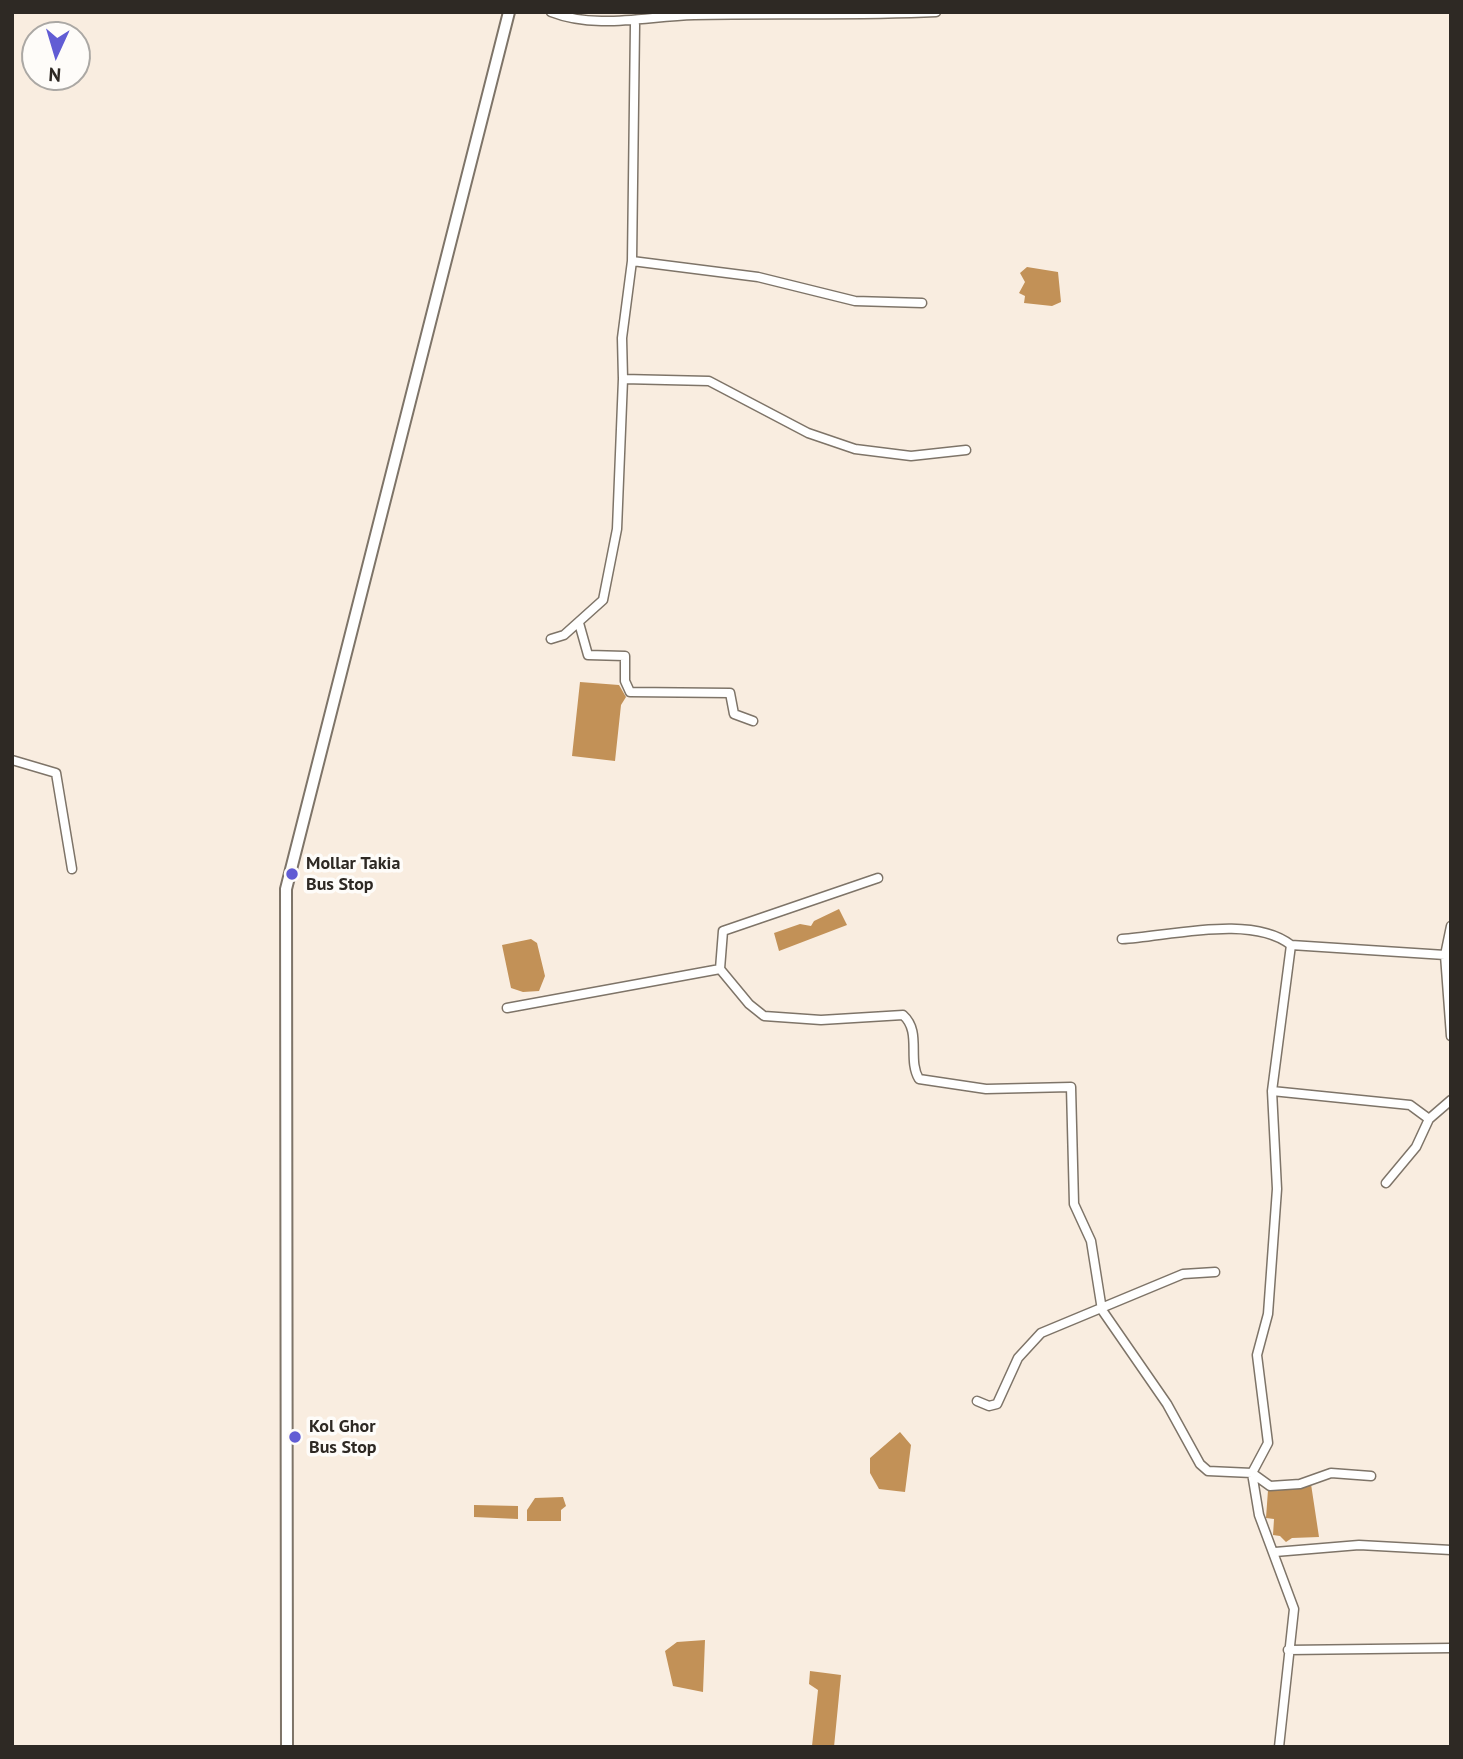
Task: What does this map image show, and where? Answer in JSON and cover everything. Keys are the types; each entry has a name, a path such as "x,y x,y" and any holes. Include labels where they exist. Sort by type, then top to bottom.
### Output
{"main road":[{"path":"287,1747 286,889 509,12"}],"street":[{"path":"551,12 564,18 611,21 693,15 845,17 936,12"},
{"path":"551,639 564,635 603,600 617,528 624,379 622,338 632,261 635,25"},
{"path":"632,261 758,277 855,301 922,303"},
{"path":"624,379 709,381 808,433 855,449 911,456 966,450"},
{"path":"579,623 588,655 625,656 625,681 630,692 730,693 734,714 753,722"},
{"path":"12,760 56,773 72,869"},
{"path":"878,878 723,931 720,969 749,1004 764,1016 821,1020 903,1015 911,1022 913,1068 919,1079 986,1089 1071,1087 1074,1204 1091,1241 1102,1310 1167,1404 1200,1464 1208,1471 1252,1472 1270,1486 1300,1484 1331,1473 1371,1476"},
{"path":"1451,926 1445,955 1451,1036"},
{"path":"1122,939 1238,929 1278,934 1292,944 1445,955"},
{"path":"1279,1747 1294,1609 1259,1515 1252,1472 1268,1443 1257,1355 1268,1314 1278,1189 1272,1091 1292,944"},
{"path":"507,1008 720,969"},
{"path":"1272,1091 1410,1105 1429,1119"},
{"path":"1386,1184 1416,1147 1429,1119 1451,1100"},
{"path":"978,1402 989,1406 997,1404 1018,1358 1041,1333 1102,1310 1183,1274 1215,1272"},
{"path":"1275,1552 1359,1545 1451,1550"},
{"path":"1288,1650 1451,1648"}],"shaded area":[{"path":"1027,267 1058,272 1061,302 1052,306 1024,303 1025,296 1019,293 1025,282 1020,273"},
{"path":"580,682 619,685 626,697 621,705 615,761 572,756"},
{"path":"839,909 847,925 779,951 774,933 800,924 811,926 814,921"},
{"path":"531,939 537,943 545,976 539,991 523,992 511,988 502,945"},
{"path":"900,1432 911,1445 905,1492 879,1489 870,1473 870,1458"},
{"path":"1311,1484 1319,1537 1292,1538 1286,1542 1280,1536 1273,1535 1274,1519 1266,1518 1268,1490"},
{"path":"563,1497 566,1506 561,1510 561,1521 527,1521 527,1510 535,1498"},
{"path":"474,1505 518,1506 518,1519 474,1517"},
{"path":"705,1640 703,1692 673,1686 665,1651 677,1642"},
{"path":"810,1671 841,1675 834,1747 812,1746 818,1690 809,1684"}],"place":[{"name":"Mollar Takia Bus Stop","path":"292,874"},
{"name":"Kol Ghor Bus Stop","path":"295,1437"}]}
